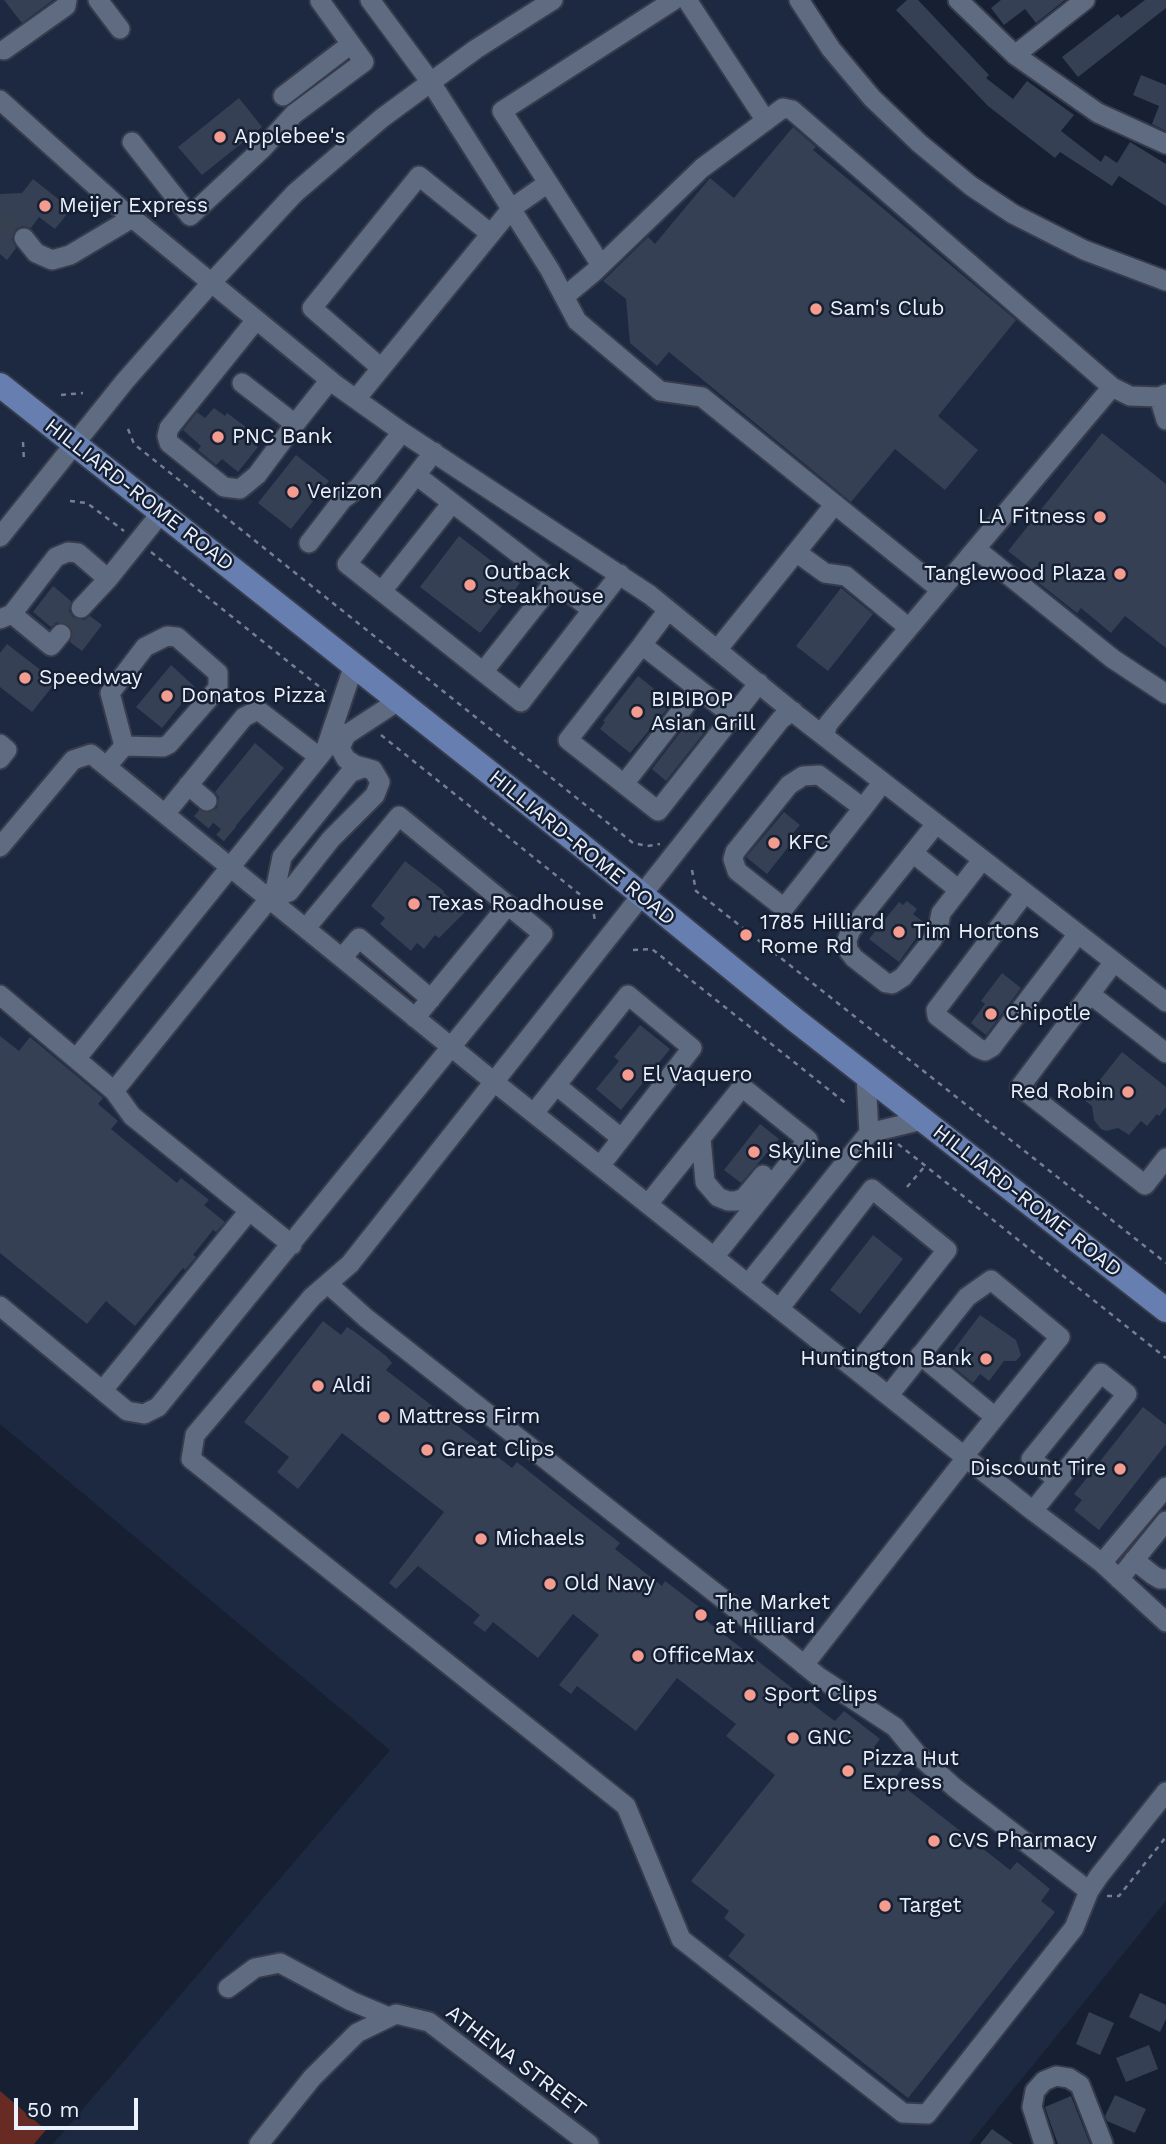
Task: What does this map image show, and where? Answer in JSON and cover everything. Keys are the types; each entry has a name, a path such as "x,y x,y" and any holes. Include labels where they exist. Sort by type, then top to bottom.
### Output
{"main road":[{"name":"HILLIARD-ROME ROAD","path":"0,385 866,1076 1166,1310"}],"street":[{"path":"4,50 66,6 67,0"},
{"path":"98,0 120,29"},
{"path":"370,0 430,82 512,208 577,321 660,391 702,397 941,590"},
{"path":"0,537 125,381 295,192 382,118 430,82 553,0"},
{"path":"601,265 502,111 674,0"},
{"path":"687,0 766,121"},
{"path":"799,0 831,49 872,98 928,151 971,186 1013,214 1084,250 1166,281"},
{"path":"958,0 1015,55 1098,113 1166,144"},
{"path":"1015,55 1085,0"},
{"path":"132,142 191,216 262,149 294,114 364,62 320,1"},
{"path":"283,96 351,44"},
{"path":"0,100 132,218 330,380 402,432 620,574 1166,1002"},
{"path":"564,297 702,168 783,108 792,110 1112,387 1130,396 1162,396 1166,420"},
{"path":"381,368 312,308 419,176 491,234"},
{"path":"356,399 512,208 548,183"},
{"path":"23,239 36,253 52,260 70,255 132,218"},
{"path":"256,320 169,428 169,443 224,487 240,489 257,475 330,380"},
{"path":"242,383 295,424"},
{"path":"824,736 828,724 1112,387"},
{"path":"309,543 343,499 358,488 402,432"},
{"path":"434,453 347,564 521,702 620,574"},
{"path":"416,475 592,610"},
{"path":"382,591 452,503"},
{"path":"717,650 835,504"},
{"path":"81,608 162,513"},
{"path":"976,549 1113,659 1166,694"},
{"path":"61,634 51,646 6,616 56,557 68,552 78,554 108,579"},
{"path":"796,552 825,573 846,576 909,628"},
{"path":"484,672 555,581"},
{"path":"668,610 568,740 658,811 759,683"},
{"path":"107,766 124,746 163,747 177,737 218,688 220,680 213,667 177,636 167,636 145,647 110,693 124,746"},
{"path":"642,645 733,716"},
{"path":"322,752 354,665"},
{"path":"624,784 698,689"},
{"path":"76,1059 322,752 398,701"},
{"path":"165,814 244,716 258,710 322,752"},
{"path":"793,710 781,719 350,1264 313,1297 195,1436 191,1459 626,1806 681,1939 903,2113 927,2114 1074,1928 1095,1893 1166,1792"},
{"path":"116,715 154,745"},
{"path":"264,895 289,892 331,839 375,795 380,782 373,770 346,759 340,748 347,733"},
{"path":"0,744 7,750 0,759"},
{"path":"0,847 72,760 91,754 493,1081 1102,1563 1166,1622"},
{"path":"114,1091 264,895 275,851 341,768 357,765"},
{"path":"863,808 819,775 803,776 789,785 735,852 733,859 737,871 784,908 863,808 883,782"},
{"path":"184,789 204,805"},
{"path":"0,1306 127,1411 144,1414 158,1407 543,934 398,816 306,929"},
{"path":"936,824 851,930 847,940 848,950 854,958 886,984 892,984 904,977 932,940 941,912 982,860"},
{"path":"234,830 249,842"},
{"path":"913,853 959,890"},
{"path":"1025,893 936,1010 937,1016 978,1048 985,1051 992,1047 1078,934"},
{"path":"415,1018 508,905"},
{"path":"342,958 359,938 431,999"},
{"path":"1114,962 1020,1087 1145,1185 1166,1158"},
{"path":"1090,994 1166,1053"},
{"path":"0,995 114,1091 132,1116 292,1245"},
{"path":"534,1113 628,995 692,1048 600,1166"},
{"path":"866,1076 869,1133"},
{"path":"555,1086 621,1138"},
{"path":"648,1204 742,1087 808,1140 714,1257"},
{"path":"748,1284 869,1133 922,1120"},
{"path":"701,1138 705,1182 711,1190 728,1201 744,1198 773,1163 792,1160"},
{"path":"779,1309 872,1189 947,1250 854,1368"},
{"path":"103,1390 249,1211"},
{"path":"804,1665 1060,1337 991,1280 967,1297 888,1395"},
{"path":"328,1284 366,1318 819,1677 895,1727 918,1754 955,1788 1095,1893"},
{"path":"920,1355 995,1417"},
{"path":"1033,1511 1058,1480 1127,1394 1101,1373 1031,1459 1058,1480"},
{"path":"1102,1563 1166,1487"},
{"path":"1119,1579 1166,1521"},
{"path":"1134,1560 1160,1579 1166,1578"},
{"name":"ATHENA STREET","path":"228,1989 255,1968 280,1963 351,2001 389,2017 396,2014 429,2022 589,2144"},
{"path":"259,2144 312,2078 357,2033 389,2017"},
{"path":"1044,2144 1032,2108 1035,2091 1044,2081 1056,2076 1069,2078 1080,2085 1103,2144"}],"path":[{"path":"61,395 83,393"},
{"path":"128,429 134,444 633,843 648,846 660,844"},
{"path":"23,442 24,463"},
{"path":"70,501 87,503"},
{"path":"692,870 696,891 1166,1264"},
{"path":"633,950 652,949 848,1105"},
{"path":"897,1143 1166,1358"},
{"path":"907,1187 925,1166"},
{"path":"1095,1893 1119,1896 1166,1837"}],"shaded area":[{"path":"0,0 799,0 831,49 971,186 1166,281 1166,1901 969,2144 53,2144 390,1750 0,1424"},
{"path":"0,2091 46,2130 34,2144 0,2144"}],"building":[{"path":"4,0 53,0 22,23"},
{"path":"907,0 918,0 989,75 986,78 1013,99 1027,81 1074,115 1061,131 1101,162 1105,155 1117,163 1130,142 1166,164 1166,206 1119,176 1112,186 1060,152 1055,158 988,106 896,10"},
{"path":"1001,0 1065,0 1036,23 1025,9 1004,25 991,8"},
{"path":"1145,0 1166,0 1166,8 1078,77 1062,57 1118,14 1121,18"},
{"path":"1141,75 1166,85 1166,131 1152,124 1159,106 1133,95"},
{"name":"Applebee's","path":"239,98 262,127 202,175 178,147"},
{"name":"Sam's Club","path":"793,127 816,147 813,150 1016,320 938,416 978,450 945,490 895,449 851,502 669,352 657,366 630,343 626,299 603,281 648,237 655,244 710,178 734,198"},
{"path":"33,179 71,209 55,229 39,217 31,228 23,226 16,229 12,239 16,248 7,260 0,254 0,194 22,193"},
{"name":"PNC Bank","path":"214,408 225,416 227,413 246,427 241,433 258,447 238,472 222,459 216,465 198,450 201,446 183,430 197,412 205,418"},
{"name":"LA Fitness","path":"1102,433 1166,484 1166,648 1125,616 1111,633 1081,608 1077,613 1035,580 1039,575 1008,551"},
{"name":"Verizon","path":"296,455 329,481 291,529 258,503"},
{"name":"Outback Steakhouse","path":"459,536 520,583 480,633 420,587"},
{"name":"Speedway","path":"53,586 71,601 69,611 73,617 84,620 90,616 102,625 82,651 70,642 73,630 68,624 57,622 51,627 33,612"},
{"path":"841,588 873,614 828,671 796,646"},
{"name":"Speedway","path":"7,644 56,682 32,712 0,687 0,653"},
{"name":"Donatos Pizza","path":"171,665 195,687 162,728 136,707"},
{"name":"BIBIBOP Asian Grill","path":"638,676 672,703 630,753 600,729 605,722 603,721"},
{"path":"692,717 707,729 666,781 652,769"},
{"path":"255,743 284,768 228,835 199,811 211,813 217,808 219,797 215,792"},
{"name":"KFC","path":"784,812 800,825 793,833 797,836 767,874 746,857"},
{"name":"Texas Roadhouse","path":"405,861 444,891 465,912 439,938 435,935 424,949 417,943 411,951 380,924 385,918 371,906"},
{"name":"Tim Hortons","path":"907,901 917,909 913,914 926,924 899,962 869,939 899,902 903,905"},
{"name":"Chipotle","path":"1002,973 1021,988 986,1035 971,1023 985,1004 981,1001"},
{"name":"El Vaquero","path":"640,1025 670,1049 621,1110 596,1089 619,1061 614,1057"},
{"path":"0,1036 19,1051 30,1037 103,1098 98,1104 118,1121 111,1129 177,1183 181,1178 209,1200 204,1205 225,1222 216,1232 213,1230 193,1255 196,1257 185,1270 183,1268 135,1326 106,1301 87,1324 0,1253"},
{"name":"Red Robin","path":"1122,1052 1166,1087 1166,1107 1147,1126 1141,1121 1129,1135 1118,1128 1106,1131 1101,1129 1094,1120 1092,1106 1084,1100"},
{"name":"Skyline Chili","path":"760,1124 779,1139 741,1183 724,1170"},
{"path":"873,1235 903,1259 860,1314 830,1290"},
{"name":"Huntington Bank","path":"980,1315 1016,1340 1021,1355 1016,1361 1004,1361 989,1381 980,1374 973,1383 951,1365 958,1356 952,1352"},
{"path":"323,1321 341,1335 347,1327 386,1356 392,1363 386,1370 512,1468 517,1462 620,1543 615,1549 662,1586 665,1581 707,1613 703,1618 824,1713 835,1721 844,1711 880,1739 874,1747 902,1769 894,1779 1010,1870 1017,1862 1050,1889 1041,1901 1055,1912 908,2098 728,1956 745,1935 724,1918 729,1911 691,1881 775,1775 726,1736 736,1724 677,1678 636,1731 577,1686 571,1694 559,1685 599,1635 573,1614 538,1658 493,1622 485,1632 473,1623 480,1615 418,1566 396,1589 389,1583 444,1512 342,1433 298,1489 277,1472 289,1457 244,1422"},
{"name":"Discount Tire","path":"1143,1407 1166,1425 1166,1444 1099,1530 1074,1510 1082,1500 1074,1494"},
{"path":"1140,1993 1166,2005 1166,2019 1160,2032 1129,2017"},
{"path":"1089,2012 1114,2023 1100,2055 1076,2044"},
{"path":"1149,2045 1158,2069 1126,2082 1116,2058"},
{"path":"1115,2095 1146,2109 1135,2133 1107,2121 1105,2116"},
{"path":"1071,2096 1090,2144 1058,2144 1045,2107"},
{"path":"992,2129 1013,2144 980,2144"}],"tunnel":[{"path":"0,218 24,238"},
{"path":"61,634 81,608"},
{"path":"200,809 230,834"}],"place":[{"name":"Applebee's","path":"220,137"},
{"name":"Meijer Express","path":"45,206"},
{"name":"Sam's Club","path":"816,309"},
{"name":"PNC Bank","path":"218,437"},
{"name":"Verizon","path":"293,492"},
{"name":"LA Fitness","path":"1100,517"},
{"name":"Tanglewood Plaza","path":"1120,574"},
{"name":"Outback Steakhouse","path":"470,585"},
{"name":"Speedway","path":"25,678"},
{"name":"Donatos Pizza","path":"167,696"},
{"name":"BIBIBOP Asian Grill","path":"637,712"},
{"name":"KFC","path":"774,843"},
{"name":"Texas Roadhouse","path":"414,904"},
{"name":"Tim Hortons","path":"899,932"},
{"name":"1785 Hilliard Rome Rd","path":"746,935"},
{"name":"Chipotle","path":"991,1014"},
{"name":"El Vaquero","path":"628,1075"},
{"name":"Red Robin","path":"1128,1092"},
{"name":"Skyline Chili","path":"754,1152"},
{"name":"Huntington Bank","path":"986,1359"},
{"name":"Aldi","path":"318,1386"},
{"name":"Mattress Firm","path":"384,1417"},
{"name":"Great Clips","path":"427,1450"},
{"name":"Discount Tire","path":"1120,1469"},
{"name":"Michaels","path":"481,1539"},
{"name":"Old Navy","path":"550,1584"},
{"name":"The Market at Hilliard","path":"701,1615"},
{"name":"OfficeMax","path":"638,1656"},
{"name":"Sport Clips","path":"750,1695"},
{"name":"GNC","path":"793,1738"},
{"name":"Pizza Hut Express","path":"848,1771"},
{"name":"CVS Pharmacy","path":"934,1841"},
{"name":"Target","path":"885,1906"}]}
